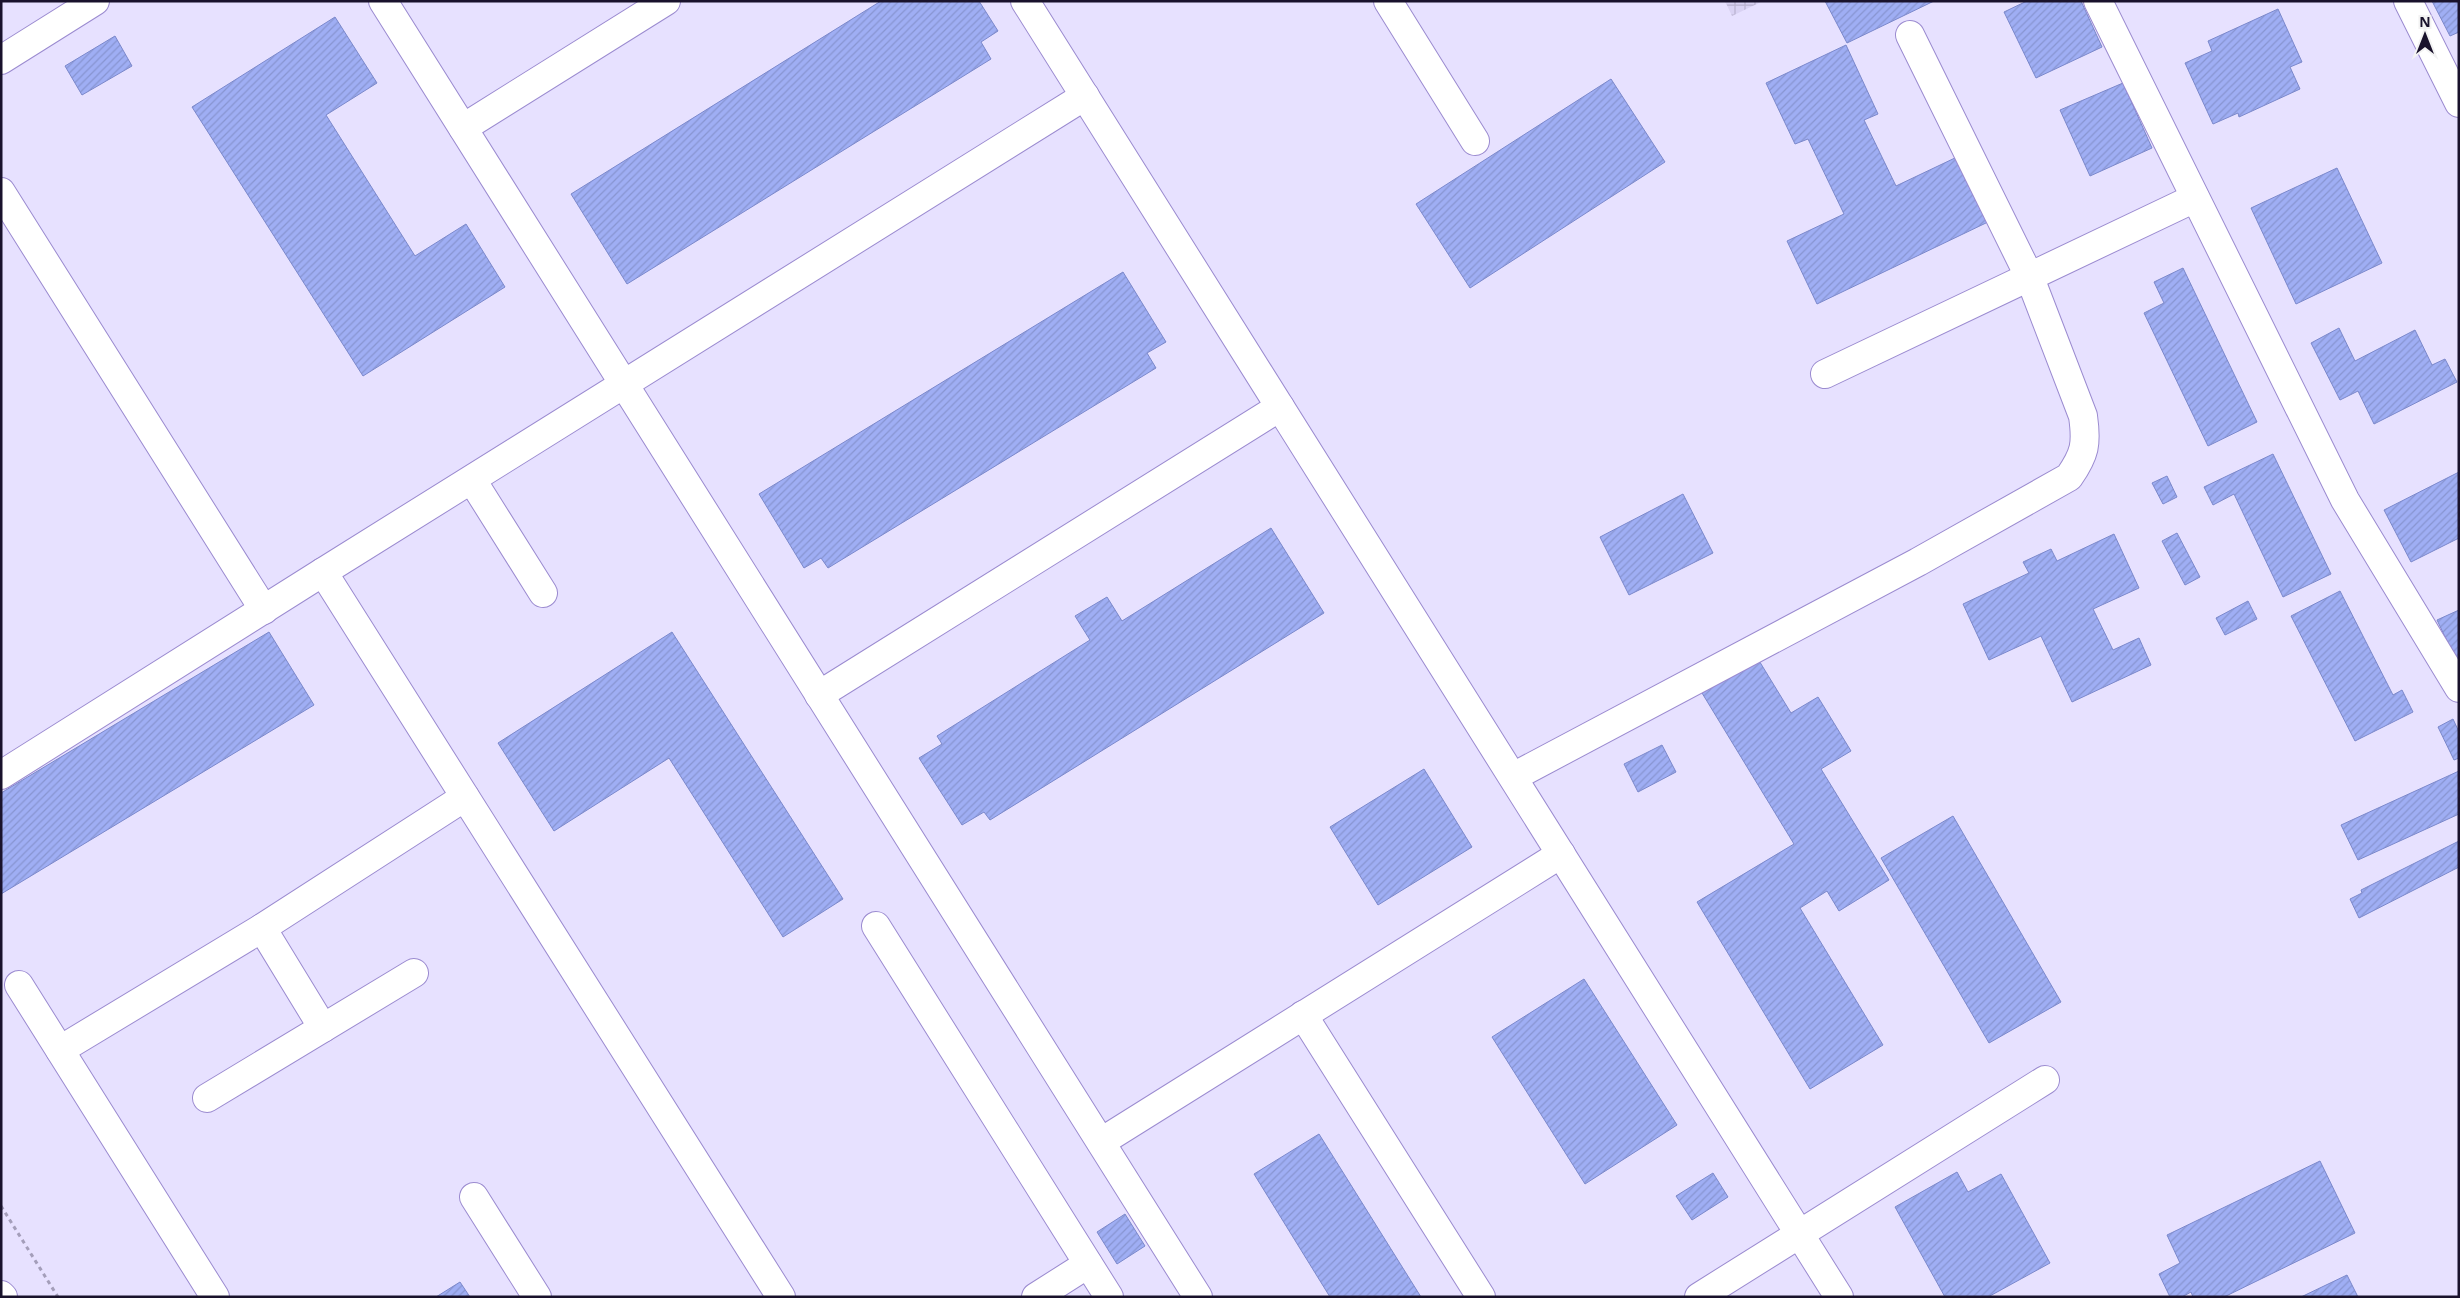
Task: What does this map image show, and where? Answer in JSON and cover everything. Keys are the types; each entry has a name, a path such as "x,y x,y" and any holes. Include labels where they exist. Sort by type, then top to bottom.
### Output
{"lane":[{"path":"1,60 95,1"},
{"path":"383,1 1198,1297"},
{"path":"463,128 666,1"},
{"path":"1025,1 1840,1297"},
{"path":"1388,1 1475,141"},
{"path":"2098,1 2345,500 2459,688"},
{"path":"2408,1 2452,72 2459,103"},
{"path":"1512,777 1909,567 2069,477 2085,452 2086,435 2083,416 2030,278 1910,35"},
{"path":"1,775 1085,96"},
{"path":"1,192 264,610"},
{"path":"1825,374 2195,198"},
{"path":"819,695 1280,407"},
{"path":"472,480 542,593"},
{"path":"323,572 781,1297"},
{"path":"60,1050 262,928 465,797"},
{"path":"1101,1142 1561,854"},
{"path":"876,926 1109,1297"},
{"path":"262,928 323,1028"},
{"path":"207,1098 414,973"},
{"path":"19,985 215,1297"},
{"path":"1303,1015 1480,1297"},
{"path":"1698,1297 2045,1080"},
{"path":"474,1197 537,1297"},
{"path":"1036,1297 1088,1264"}],"path":[{"path":"1,1206 58,1297"}],"shaded area":[{"path":"1725,1 1763,1 1732,16"}],"building":[{"path":"881,1 979,1 998,31 981,42 991,59 627,284 571,194"},
{"path":"1825,1 1934,1 1847,43"},
{"path":"2027,1 2081,1 2102,47 2036,78 2004,12"},
{"path":"2432,1 2459,1 2459,32 2450,36"},
{"path":"2278,9 2302,62 2290,67 2300,89 2239,117 2238,113 2213,124 2185,63 2212,51 2208,41"},
{"path":"335,17 377,83 326,115 415,256 466,224 505,287 363,376 192,107"},
{"path":"115,36 132,66 82,95 65,66"},
{"path":"1846,45 1878,114 1864,120 1896,186 1957,157 1988,222 1817,304 1787,241 1844,214 1808,139 1795,144 1766,83"},
{"path":"1611,79 1665,162 1470,288 1416,204"},
{"path":"2123,83 2152,148 2090,176 2060,110"},
{"path":"2337,168 2382,263 2296,304 2251,208"},
{"path":"2183,268 2257,422 2208,446 2144,313 2164,303 2154,282"},
{"path":"1123,272 1166,342 1147,353 1156,368 828,568 821,558 804,568 759,494"},
{"path":"2339,328 2355,361 2415,330 2432,365 2445,359 2457,382 2374,424 2358,391 2340,400 2311,343"},
{"path":"2273,454 2331,574 2283,597 2234,494 2213,505 2204,487"},
{"path":"2459,472 2459,538 2411,562 2384,510"},
{"path":"2167,476 2177,497 2163,504 2152,483"},
{"path":"1683,494 1713,553 1629,595 1600,537"},
{"path":"1271,528 1324,613 990,820 984,812 962,825 919,758 942,744 937,736 1090,640 1075,616 1107,597 1122,621"},
{"path":"2177,533 2200,577 2185,585 2162,541"},
{"path":"2114,534 2139,588 2093,609 2113,650 2139,638 2151,665 2072,702 2041,636 1989,660 1963,604 2029,573 2023,562 2051,549 2057,561"},
{"path":"2340,591 2393,695 2402,690 2413,712 2355,741 2291,616"},
{"path":"2248,601 2257,619 2225,635 2216,618"},
{"path":"2459,610 2459,666 2437,620"},
{"path":"269,632 314,705 1,894 1,793"},
{"path":"672,632 843,899 783,937 669,758 554,831 498,743"},
{"path":"1758,659 1791,713 1818,697 1851,751 1821,769 1889,880 1839,911 1827,891 1800,908 1883,1045 1810,1089 1697,902 1794,844 1702,693"},
{"path":"2453,719 2459,732 2459,758 2454,760 2438,727"},
{"path":"1662,745 1676,772 1638,792 1624,764"},
{"path":"1424,769 1472,847 1378,905 1330,827"},
{"path":"2459,771 2459,814 2358,860 2341,825"},
{"path":"1953,816 2061,1002 1989,1043 1881,858"},
{"path":"2459,841 2459,867 2359,918 2350,899 2362,893 2361,890"},
{"path":"1584,979 1677,1125 1585,1184 1492,1037"},
{"path":"1319,1134 1421,1297 1330,1297 1254,1174"},
{"path":"2320,1161 2355,1233 2224,1297 2193,1297 2191,1292 2182,1297 2170,1297 2159,1274 2180,1263 2167,1235"},
{"path":"1957,1172 1968,1192 2001,1174 2050,1263 1988,1297 1945,1297 1895,1207"},
{"path":"1713,1173 1728,1197 1692,1220 1676,1196"},
{"path":"1125,1214 1145,1246 1117,1264 1097,1232"},
{"path":"2347,1275 2358,1297 2301,1297"},
{"path":"460,1282 470,1297 436,1297"}]}
